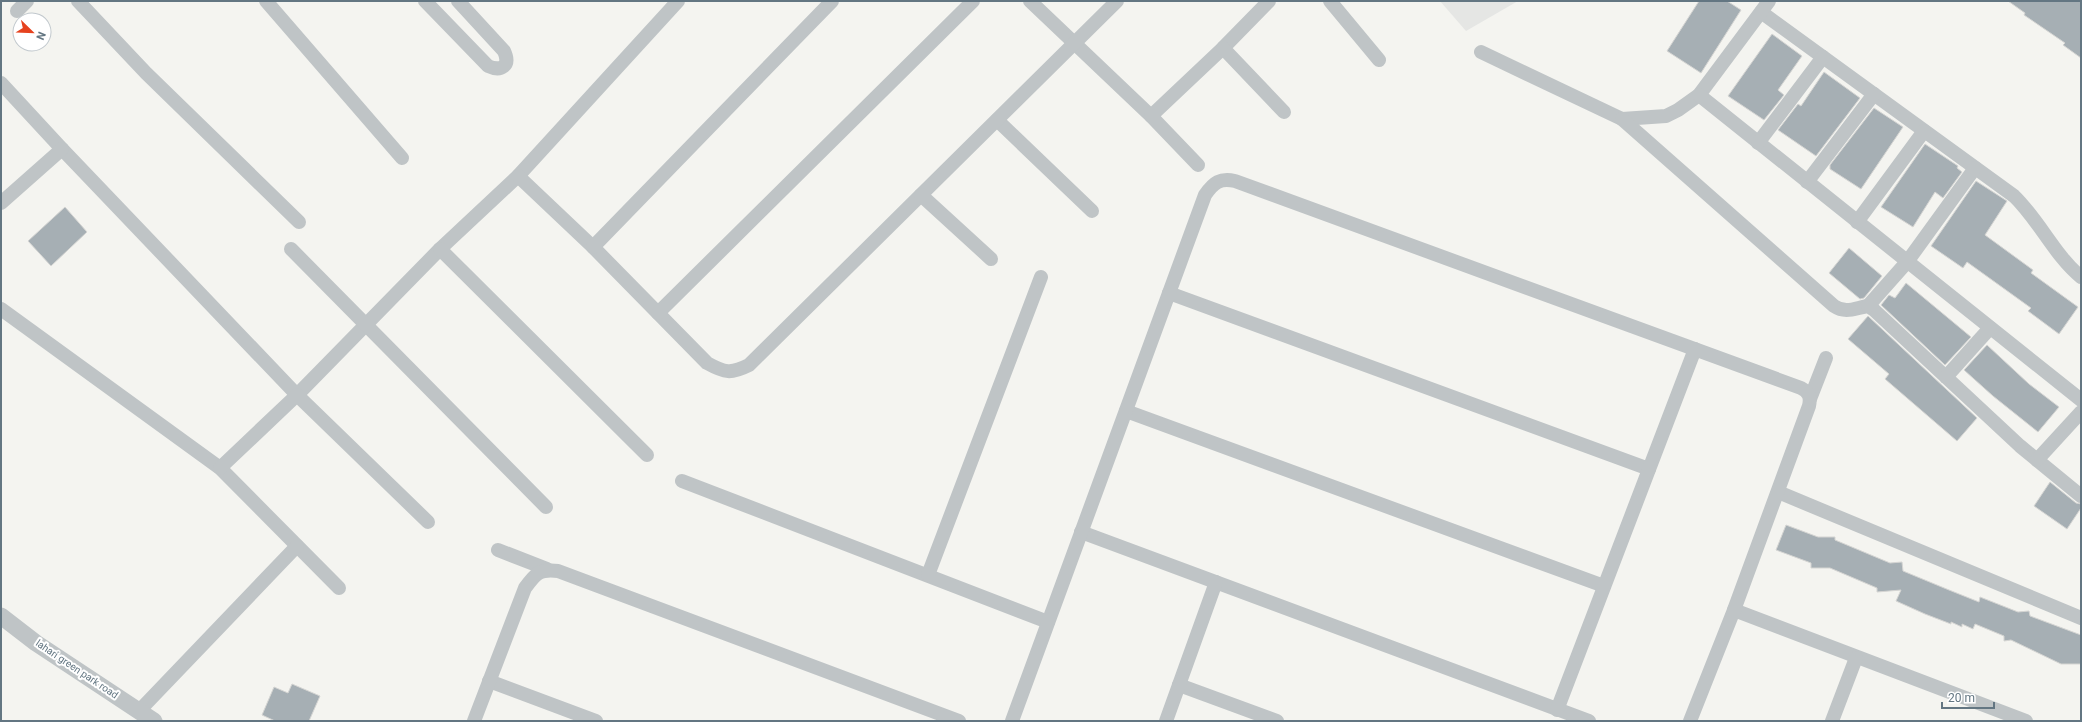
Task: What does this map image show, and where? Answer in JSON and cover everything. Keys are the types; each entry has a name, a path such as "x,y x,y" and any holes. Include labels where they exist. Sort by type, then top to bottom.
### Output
{"street":[{"path":"17,11 27,1"},
{"path":"78,1 146,73 299,222"},
{"path":"266,1 402,158"},
{"path":"425,1 488,66 495,69 501,68 506,64 507,58 504,51 458,1"},
{"path":"220,468 297,395 440,249 518,176 678,1"},
{"path":"593,248 832,1"},
{"path":"658,313 973,1"},
{"path":"1030,1 1151,116 1198,165"},
{"path":"518,176 593,248 707,364 721,372 736,371 749,365 1117,1"},
{"path":"1151,116 1223,48 1269,1"},
{"path":"1330,1 1379,60"},
{"path":"1622,119 1666,116 1678,110 1699,95 1765,6 1823,56 2014,196 2026,208 2067,263 2081,277"},
{"path":"1223,48 1284,112"},
{"path":"1482,52 1622,119 1840,310 1848,311 1868,306 1907,262 1975,168"},
{"path":"1758,143 1823,56"},
{"path":"1,83 297,395 428,522"},
{"path":"1807,182 1874,94"},
{"path":"1699,95 2081,400"},
{"path":"997,120 1092,211"},
{"path":"1857,222 1924,131"},
{"path":"1,203 62,149"},
{"path":"1012,721 1205,195 1214,183 1224,179 1235,181 1801,388 1808,392 1810,399"},
{"path":"922,195 991,259"},
{"path":"291,249 546,507"},
{"path":"440,249 647,455"},
{"path":"928,575 1041,277"},
{"path":"1169,293 1649,469"},
{"path":"1868,306 2037,460 2081,496"},
{"path":"1,309 220,468 339,588"},
{"path":"1946,377 1990,328"},
{"path":"1557,710 1695,349"},
{"path":"1690,721 1734,610 1826,358"},
{"path":"1126,411 1604,586"},
{"path":"2037,460 2081,412"},
{"path":"682,481 1048,622"},
{"path":"1778,492 2081,618"},
{"path":"1081,532 1589,721"},
{"path":"139,711 296,546"},
{"path":"498,550 546,570 558,571 959,721"},
{"path":"474,721 525,588 535,574 546,570"},
{"path":"1166,721 1216,582"},
{"path":"1734,610 1856,658 2026,721"},
{"name":"lahari green park road","path":"1,616 36,643 154,721"},
{"path":"1832,721 1856,658"},
{"path":"489,681 596,721"},
{"path":"1179,685 1278,721"}],"shaded area":[{"path":"1440,1 1518,1 1466,31"}],"building":[{"path":"1699,1 1727,1 1741,10 1701,73 1667,51"},
{"path":"2008,1 2081,1 2081,58 2063,45 2065,43 2024,15 2025,13"},
{"path":"1772,34 1802,56 1778,90 1784,95 1764,120 1728,96"},
{"path":"1824,72 1860,98 1816,156 1778,130 1798,104 1801,106"},
{"path":"1874,108 1903,127 1861,189 1830,169 1830,165"},
{"path":"1925,144 1958,166 1957,168 1962,172 1943,198 1935,192 1913,227 1881,207"},
{"path":"1976,181 2007,201 1985,235 2033,270 2031,273 2078,307 2059,334 2028,311 2031,308 1967,262 1963,268 1931,246"},
{"path":"65,207 87,232 51,266 28,241"},
{"path":"1849,248 1882,276 1864,298 1860,299 1829,273"},
{"path":"1906,283 1971,337 1945,365 1881,305 1889,295 1895,298"},
{"path":"1868,316 1977,418 1957,441 1885,379 1889,374 1848,339"},
{"path":"1987,345 2029,384 2059,407 2038,432 1993,396 1964,370"},
{"path":"2050,482 2076,503 2081,504 2081,508 2067,529 2034,506"},
{"path":"1786,525 1818,537 1835,537 1835,540 1890,563 1902,562 1903,571 1979,602 1980,597 2018,612 2029,611 2030,616 2081,635 2081,664 2061,664 2011,640 2004,641 2004,636 1975,624 1973,629 1962,624 1962,627 1925,614 1896,601 1901,590 1877,592 1877,588 1830,568 1811,568 1811,563 1776,550"},
{"path":"292,684 320,696 309,721 275,721 262,715 274,687 288,693"}]}
